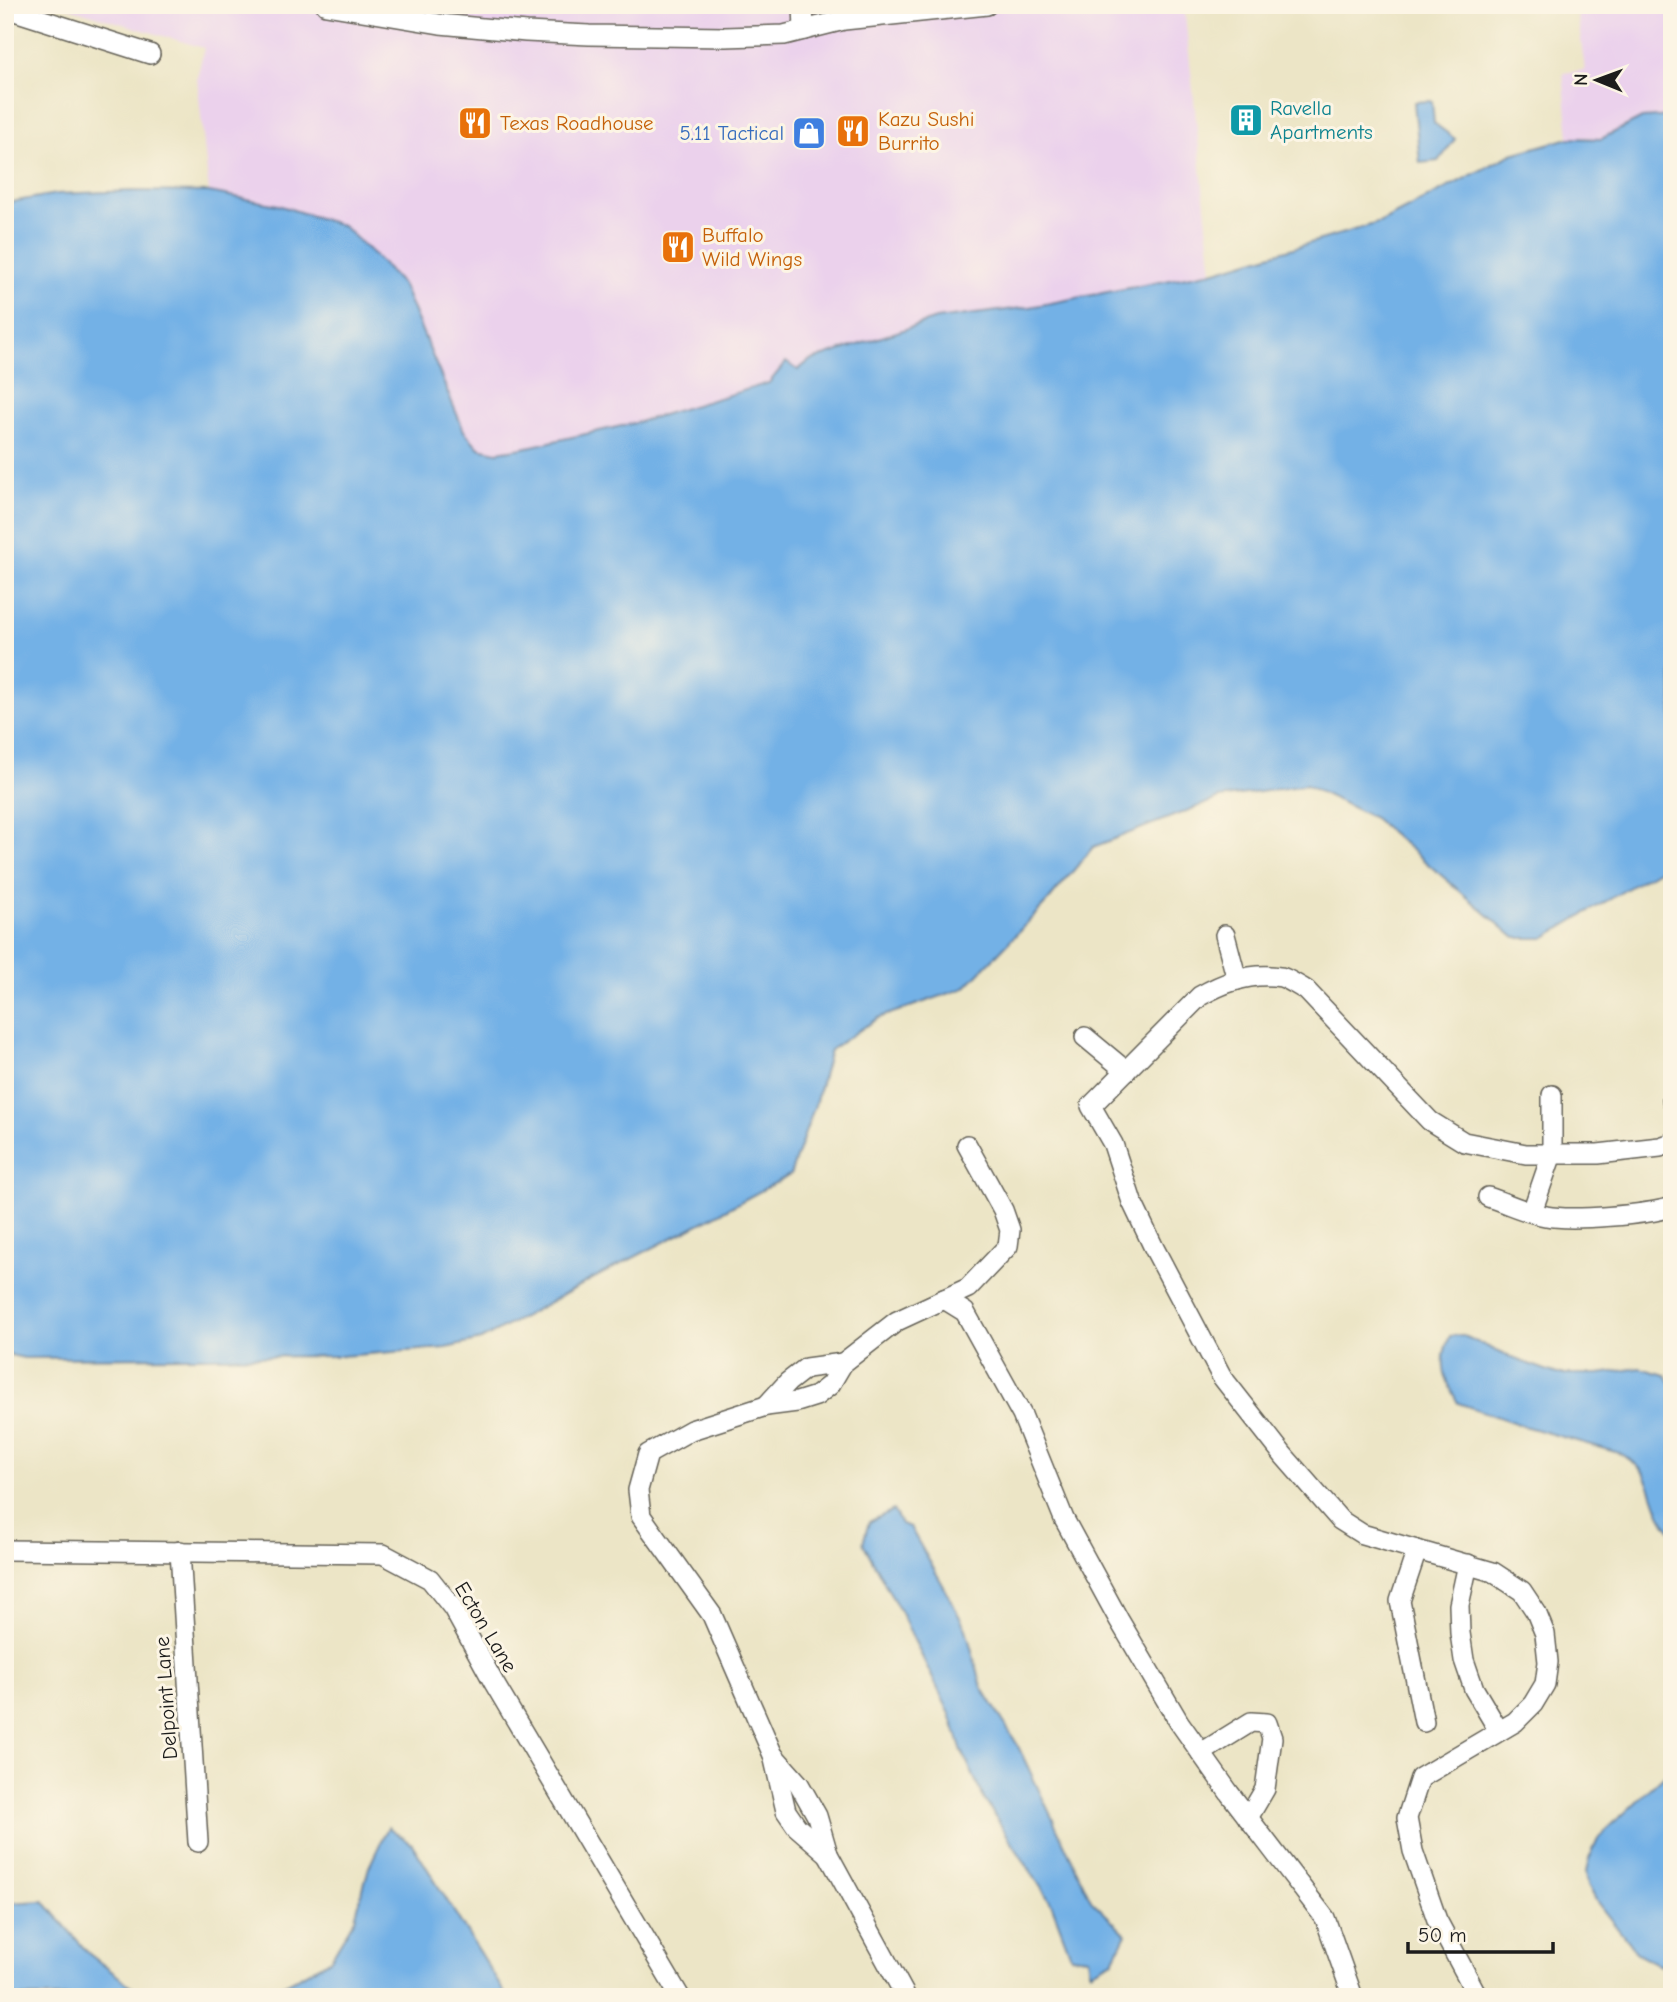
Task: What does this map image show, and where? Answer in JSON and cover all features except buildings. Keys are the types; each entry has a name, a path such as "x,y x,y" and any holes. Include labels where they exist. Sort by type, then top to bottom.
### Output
{"street":[{"path":"326,5 440,23 589,35 725,37 784,34 804,30 844,13 987,5"},
{"path":"803,5 804,30"},
{"path":"5,8 150,54"},
{"path":"1225,935 1237,980"},
{"path":"1478,1997 1437,1920 1413,1851 1407,1818 1420,1778 1515,1722 1533,1704 1545,1684 1548,1662 1545,1634 1536,1612 1522,1591 1493,1572 1362,1534 1340,1520 1284,1456 1222,1377 1154,1248 1132,1202 1113,1143 1091,1106 1200,996 1220,985 1254,976 1283,977 1306,990 1430,1121 1464,1142 1526,1154 1598,1154 1660,1147 1672,1143"},
{"path":"1085,1037 1126,1071"},
{"path":"1532,1212 1552,1154 1552,1095"},
{"path":"906,1997 828,1854 817,1816 799,1784 773,1755 712,1615 641,1516 638,1490 648,1454 691,1430 766,1406 797,1402 816,1396 830,1385 843,1363 897,1321 968,1288 976,1280 1008,1246 1010,1230 1003,1210 967,1145"},
{"path":"1488,1197 1546,1216 1586,1217 1660,1211 1672,1207"},
{"path":"944,1299 965,1312 1022,1415 1064,1519 1179,1722 1325,1918 1348,1995"},
{"path":"766,1406 788,1382 806,1368 843,1363"},
{"name":"Ecton Lane","path":"5,1550 383,1554 430,1579 453,1608 501,1695 680,1997"},
{"path":"1417,1550 1400,1601 1424,1722"},
{"name":"Delpoint Lane","path":"180,1551 198,1842"},
{"path":"1468,1564 1459,1605 1464,1660 1474,1689 1499,1731"},
{"path":"1201,1754 1251,1722 1267,1723 1272,1738 1265,1789 1248,1818"}],"shaded area":[{"path":"59,5 1184,5 1212,272 1030,307 936,319 798,370 786,362 769,383 635,423 523,448 497,452 479,448 464,431 403,286 374,255 343,226 278,205 209,192 197,78 204,48"},
{"path":"1576,5 1672,5 1672,116 1642,118 1601,139 1569,138 1563,73 1585,70"}],"water":[{"path":"1432,101 1434,123 1455,139 1439,161 1420,163 1414,102"},
{"path":"1672,116 1672,862 1544,938 1515,938 1374,818 1306,785 1220,798 1093,847 1048,901 965,988 878,1018 830,1050 815,1105 790,1175 481,1340 446,1348 341,1356 24,1358 5,1354 5,203 56,194 209,192 278,205 343,226 403,286 464,431 479,448 497,452 635,423 769,383 786,362 798,370 809,361 936,319 1030,307 1212,272 1381,222 1512,154 1569,138 1601,139 1642,118"},
{"path":"1462,1335 1512,1358 1557,1374 1599,1374 1640,1368 1666,1375 1672,1385 1672,1532 1664,1522 1641,1470 1619,1453 1527,1427 1458,1403 1446,1378 1444,1354 1450,1336"},
{"path":"893,1510 901,1524 910,1527 966,1629 982,1687 1017,1744 1091,1900 1126,1934 1113,1960 1090,1972 1088,1958 1071,1956 1051,1903 984,1799 962,1751 950,1714 901,1613 863,1543 869,1522"},
{"path":"1672,1768 1672,1947 1660,1966 1636,1952 1597,1902 1588,1885 1586,1872 1599,1837"},
{"path":"388,1827 412,1844 507,1997 258,1997 330,1960 355,1918 369,1867"},
{"path":"44,1901 88,1953 145,1997 5,1997 5,1903"}],"place":[{"name":"Ravella Apartments","path":"1246,120"},
{"name":"Texas Roadhouse","path":"475,123"},
{"name":"Kazu Sushi Burrito","path":"853,131"},
{"name":"5.11 Tactical","path":"809,133"},
{"name":"Buffalo Wild Wings","path":"678,247"}]}
